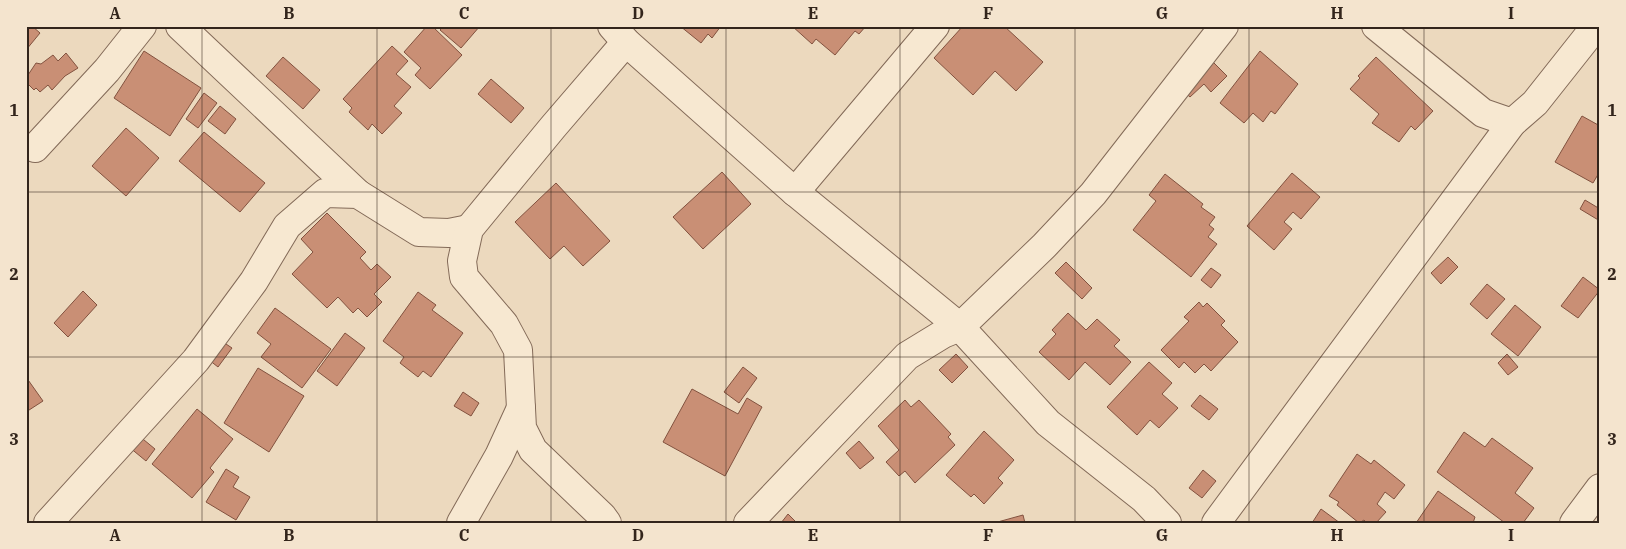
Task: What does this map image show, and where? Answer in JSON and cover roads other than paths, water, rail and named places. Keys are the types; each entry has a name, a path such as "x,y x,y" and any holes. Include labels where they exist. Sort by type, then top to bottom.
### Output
{"street":[{"path":"35,148 107,70 142,26"},
{"path":"180,26 358,194 419,232 449,233 469,229"},
{"path":"795,192 935,26"},
{"path":"748,523 907,356 943,334 960,327 1044,246 1093,194 1224,26"},
{"path":"1376,26 1483,113 1512,123"},
{"path":"1216,523 1512,123 1535,103 1596,26"},
{"path":"607,523 533,450 522,428 518,350 504,324 464,277 462,261 469,229 553,127 619,34 795,192 960,327 1048,423 1144,499 1167,523"},
{"path":"48,523 196,360 254,282 288,226 325,194 358,194"},
{"path":"461,523 499,456 522,408"}]}
